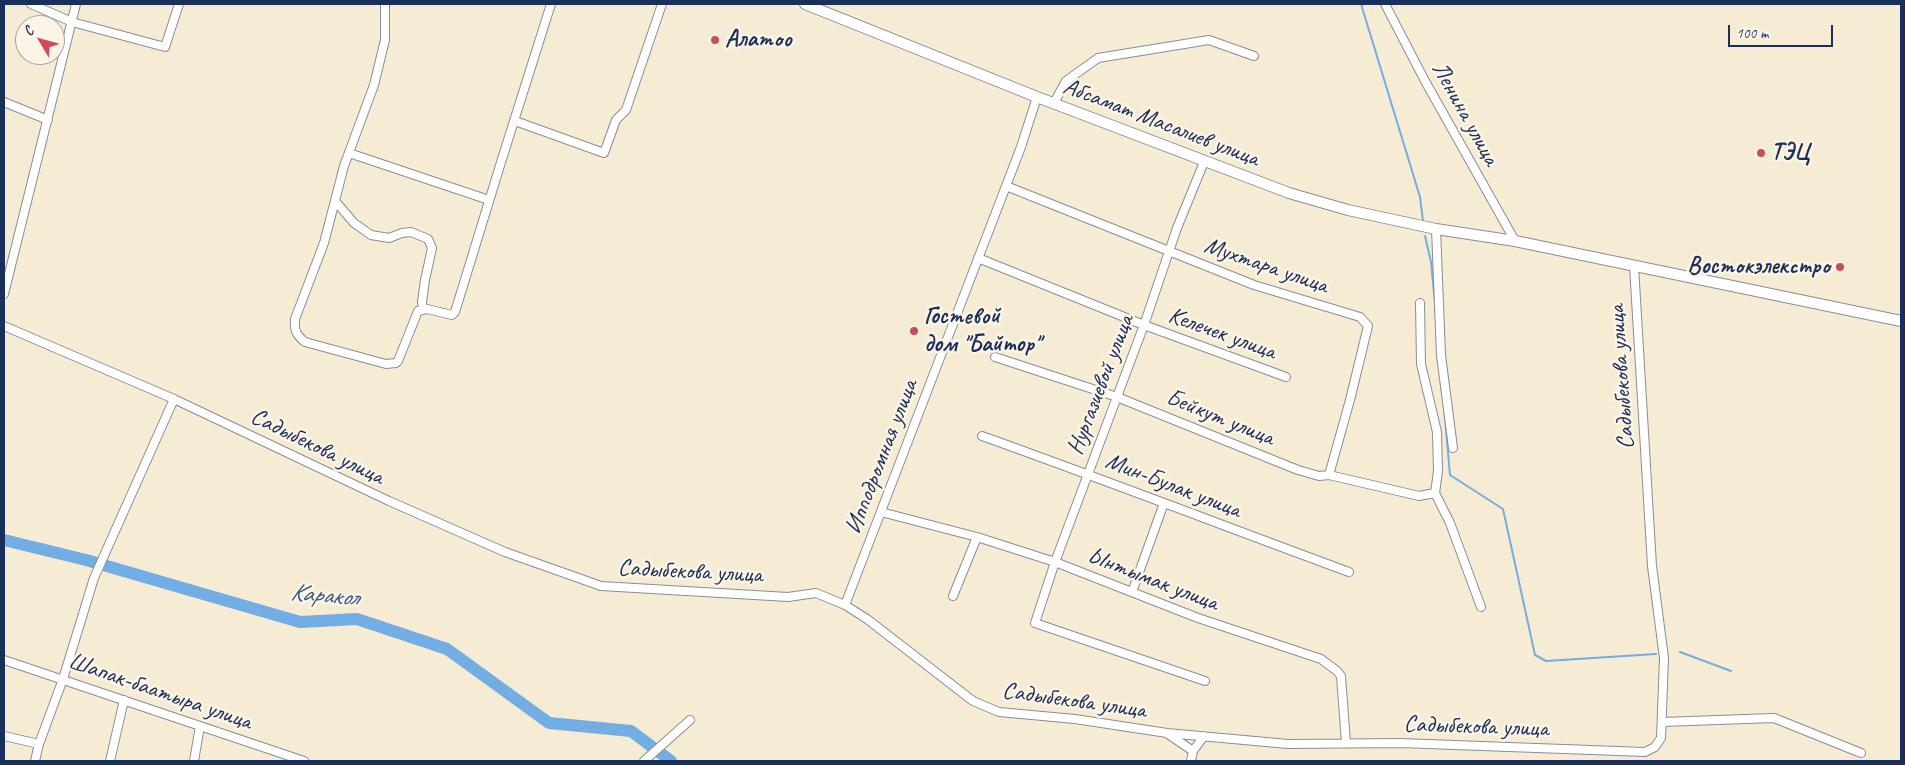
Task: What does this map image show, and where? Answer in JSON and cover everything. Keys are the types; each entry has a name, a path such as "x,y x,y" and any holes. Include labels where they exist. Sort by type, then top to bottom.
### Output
{"street":[{"path":"31,4 72,22 165,47 179,4"},
{"path":"4,294 76,4"},
{"path":"385,4 385,40 374,85 344,166 324,243 295,319 294,330 298,337 305,342 386,364 398,361 416,314 423,309 450,315 455,312 551,4"},
{"path":"515,121 604,153 616,120 626,110 662,4"},
{"name":"Абсамат Масалиев улица","path":"805,4 1037,97 1289,193 1348,210 1436,229 1515,241 1901,321"},
{"name":"Ленина улица","path":"1385,4 1424,81 1515,241"},
{"path":"1054,103 1066,81 1098,58 1209,40 1254,56"},
{"name":"Ипподромная улица","path":"845,604 1006,186 1037,97"},
{"path":"4,102 48,120"},
{"path":"349,153 489,200"},
{"name":"Нургазиевой улица","path":"1204,162 1177,228 1144,325 1055,562 1036,623 1205,681"},
{"name":"Мухтара улица","path":"1006,186 1254,285 1360,318 1368,326 1329,475"},
{"path":"336,202 354,223 371,235 389,238 411,232 428,239 432,248 425,280 423,309"},
{"path":"1436,229 1441,355 1453,448"},
{"name":"Келечек улица","path":"978,258 1144,325 1286,377"},
{"name":"Садыбекова улица","path":"4,326 174,399 388,501 505,552 601,586 788,597 816,593 845,604 973,701 999,712 1075,719 1167,733 1288,744 1346,743 1534,747 1645,752 1655,747 1661,738 1664,658 1652,566 1634,266"},
{"path":"1420,302 1421,364 1437,432 1438,471 1435,493 1450,524 1481,607"},
{"name":"Бейкут улица","path":"995,357 1117,396 1298,470 1319,476 1329,475 1419,496 1435,493"},
{"path":"35,761 94,578 174,399"},
{"name":"Мин-Булак улица","path":"982,436 1349,572"},
{"path":"1132,592 1164,503"},
{"name":"Ынтымак улица","path":"881,512 977,537 1055,562 1198,618 1321,659 1337,670 1341,676 1346,743"},
{"path":"953,596 977,537"},
{"name":"Шапак-баатыра улица","path":"4,660 304,761"},
{"path":"110,761 124,700"},
{"path":"1662,722 1774,718 1861,753"},
{"path":"644,761 690,720"},
{"path":"194,761 200,726"},
{"path":"1167,733 1193,751"},
{"path":"4,736 39,744"},
{"path":"1191,761 1193,751 1204,736"}],"waterway":[{"path":"1361,4 1420,197 1423,221"},
{"path":"1425,236 1431,262 1436,314"},
{"path":"1444,406 1450,475 1503,509 1535,655 1546,661 1656,654"},
{"name":"Каракол","path":"4,540 86,560 300,622 357,619 447,649 549,723 631,731 671,761"},
{"path":"1680,652 1731,671"}],"place":[{"name":"Алатоо","path":"715,40"},
{"name":"ТЭЦ","path":"1761,153"},
{"name":"Востокэлекстро","path":"1840,267"},
{"name":"Гостевой дом \"Байтор\"","path":"914,331"}]}
